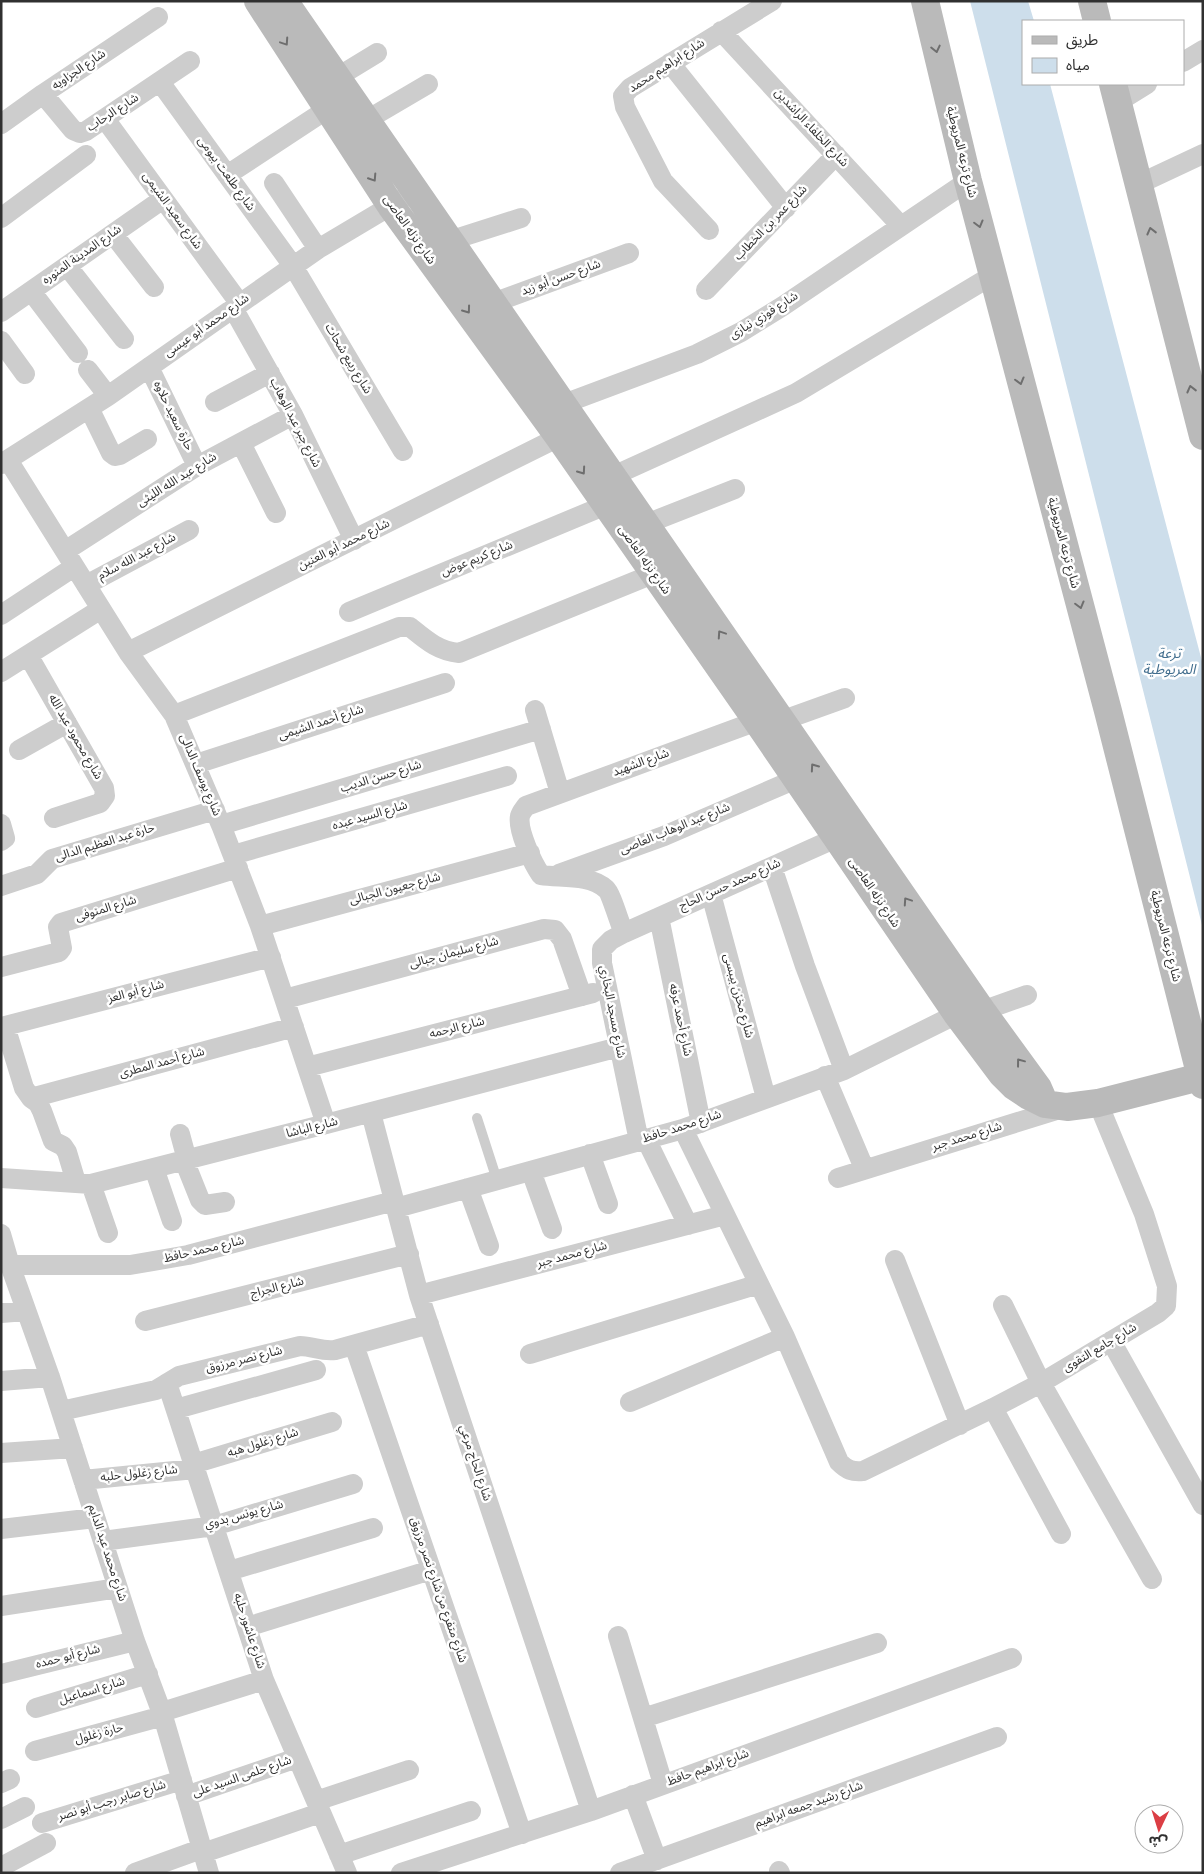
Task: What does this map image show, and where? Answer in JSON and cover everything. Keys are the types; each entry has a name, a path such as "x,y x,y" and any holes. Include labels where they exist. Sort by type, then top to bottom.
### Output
{"street":[{"name":"شارع نزله العاصى","path":"258,1 391,206 552,408 613,476 646,524 776,731 970,1013 1002,1074 1014,1086 1029,1096 1056,1105"},
{"name":"شارع نزله العاصى","path":"284,1 492,303 552,408 559,437 653,574 776,731 796,779 836,838 918,937"},
{"name":"شارع ابراهيم محمد","path":"709,230 663,181 625,107 623,96 630,88 772,1"},
{"name":"شارع ترعه المريوطية","path":"925,1 968,181 1110,720 1202,1081"},
{"path":"1092,1 1097,20"},
{"name":"شارع الجزاويه","path":"1,124 158,17"},
{"name":"شارع الخلفاء الراشدين","path":"722,31 901,226"},
{"path":"1184,61 1203,50"},
{"path":"336,78 377,54"},
{"name":"شارع الرحاب","path":"43,94 73,130 80,133 105,119 190,61"},
{"path":"670,63 786,208"},
{"name":"شارع طلعت بيومى","path":"160,82 293,266"},
{"path":"365,121 428,84"},
{"path":"1144,85 1116,93 1203,436"},
{"path":"227,175 329,108"},
{"name":"شارع سعيد الشيمى","path":"105,119 163,199 236,306"},
{"path":"1139,184 1203,154"},
{"path":"1,218 86,155"},
{"name":"شارع عمر بن الخطاب","path":"706,290 836,155"},
{"name":"شارع فوزي نيازى","path":"552,408 697,354 741,332 968,181"},
{"path":"274,183 318,249"},
{"name":"شارع محمد أبو عيسى","path":"4,462 108,396 318,249 415,192"},
{"name":"شارع المدينة المنوره","path":"1,312 163,199"},
{"path":"449,241 521,218"},
{"path":"113,234 154,287"},
{"name":"شارع حسن أبو زيد","path":"492,303 629,253"},
{"path":"67,266 124,339"},
{"name":"شارع ربيع شحات","path":"293,266 403,451"},
{"path":"613,476 796,393 993,275"},
{"path":"31,291 108,396"},
{"name":"شارع جبر عبد الوهاب","path":"236,306 293,415 354,540"},
{"path":"1,341 25,374"},
{"name":"حارة سعيد حلاوه","path":"149,367 197,466"},
{"path":"214,402 270,373"},
{"path":"89,408 111,453 115,456 147,439"},
{"name":"شارع عبد الله الليثى","path":"1,615 70,559 197,466 293,415"},
{"name":"شارع محمد أبو العنين","path":"128,652 559,437"},
{"path":"241,443 276,513"},
{"name":"شارع يوسف الدالى","path":"4,462 70,559 128,652 174,715 236,861 271,957 326,1124"},
{"path":"646,524 735,489"},
{"name":"شارع كريم عوض","path":"349,612 606,505"},
{"name":"شارع عبد الله سلام","path":"86,585 189,530"},
{"path":"174,715 399,627 410,626 436,646 447,652 459,653 653,574"},
{"path":"1,672 101,609"},
{"name":"شارع محمود عبد الله","path":"28,655 104,788 105,796 100,803 54,818"},
{"name":"شارع أحمد الشيمى","path":"196,764 445,683"},
{"name":"شارع الشهيد","path":"530,853 520,826 520,815 526,806 560,793 776,731 844,698"},
{"path":"535,710 560,793"},
{"path":"19,750 67,723"},
{"name":"شارع حسن الديب","path":"218,817 541,729"},
{"name":"شارع السيد عبده","path":"236,861 507,776"},
{"name":"شارع عبد الوهاب العاصى","path":"552,876 664,836 796,779"},
{"name":"حارة عبد العظيم الدالى","path":"1,886 37,874 52,859 218,817"},
{"path":"1,824 5,838 1,841"},
{"name":"شارع محمد حسن الحاج","path":"624,933 836,838"},
{"path":"530,853 535,867 541,875 596,882 608,890 624,933"},
{"name":"شارع جعيون الجبالى","path":"260,926 530,853"},
{"name":"شارع المنوفى","path":"1,966 59,952 62,948 58,927 61,923 236,861"},
{"path":"772,867 805,966 844,1070"},
{"name":"شارع مخزن بيبسى","path":"711,894 766,1098"},
{"name":"شارع أحمد عرفه","path":"659,917 692,1126 725,1215 785,1337 839,1462"},
{"name":"شارع سليمان جبالى","path":"285,999 544,928 555,930 562,939 582,996"},
{"name":"شارع مسجد البخاري","path":"624,933 611,940 602,949 602,963 619,1047 642,1140 688,1225"},
{"name":"شارع أبو العز","path":"3,1027 271,957"},
{"name":"شارع الرحمه","path":"307,1067 607,990"},
{"name":"شارع محمد حافظ","path":"10,1265 130,1265 188,1256 468,1188 692,1126 844,1070 970,1013 1026,995"},
{"path":"3,1027 24,1088 31,1098 38,1103 53,1141 63,1146 67,1152 108,1233"},
{"name":"شارع أحمد المطرى","path":"31,1098 294,1027"},
{"name":"شارع الباشا","path":"1,1178 84,1183 154,1168 371,1113 619,1047"},
{"path":"826,1076 864,1168"},
{"path":"1056,1105 1098,1103 1202,1081"},
{"name":"شارع جامع التقوى","path":"839,1462 853,1472 864,1471 960,1425 1041,1383 1158,1313 1166,1306 1167,1286 1144,1214 1098,1103"},
{"name":"شارع محمد جبر","path":"838,1178 1056,1105"},
{"name":"شارع الحاج مرعي","path":"371,1113 419,1295 591,1811"},
{"path":"180,1134 185,1160 200,1200 205,1205 225,1202"},
{"path":"590,1154 608,1204"},
{"path":"154,1168 172,1221"},
{"path":"531,1171 552,1229"},
{"path":"468,1188 489,1246"},
{"name":"شارع محمد جبر","path":"419,1295 725,1215"},
{"name":"شارع محمد عبد الدايم","path":"1,1234 10,1265 50,1377 135,1641 162,1714 209,1873"},
{"name":"شارع الجراج","path":"144,1321 409,1254"},
{"path":"895,1260 960,1425"},
{"path":"530,1354 759,1284"},
{"path":"1003,1305 1041,1383 1152,1579"},
{"path":"1,1313 26,1311"},
{"name":"شارع نصر مرزوق","path":"61,1411 156,1390 179,1376 300,1346 309,1346 326,1352 429,1324"},
{"path":"630,1402 785,1337"},
{"path":"1111,1341 1203,1505"},
{"name":"شارع متفرع من شارع نصر مرزوق","path":"354,1345 522,1834"},
{"path":"176,1409 316,1370"},
{"path":"1,1381 50,1377"},
{"name":"شارع عاشور حلبه","path":"167,1383 264,1680 343,1864"},
{"path":"993,1408 1061,1534"},
{"name":"شارع زغلول هبه","path":"194,1466 332,1422"},
{"path":"1,1453 73,1448"},
{"name":"شارع زغلول حلبه","path":"83,1480 194,1466"},
{"name":"شارع يونس بدوي","path":"103,1540 214,1526 353,1484"},
{"path":"1,1529 96,1518"},
{"path":"229,1571 373,1528"},
{"path":"247,1627 431,1570"},
{"path":"1,1606 118,1588"},
{"path":"618,1636 663,1784"},
{"name":"شارع أبو حمده","path":"1,1674 135,1641"},
{"path":"643,1718 877,1643"},
{"name":"شارع ابراهيم حافظ","path":"401,1873 591,1811 1012,1658"},
{"name":"شارع اسماعيل","path":"36,1708 148,1674"},
{"name":"حارة زغلول","path":"35,1751 162,1714 264,1680"},
{"name":"شارع رشيد جمعه ابراهيم","path":"620,1873 647,1866 997,1737"},
{"name":"شارع حلمى السيد على","path":"184,1788 297,1758"},
{"path":"135,1873 202,1851 409,1770"},
{"name":"شارع صابر رجب أبو نصر","path":"42,1823 184,1788"},
{"path":"633,1795 647,1866"},
{"path":"1,1819 25,1807"},
{"path":"343,1864 471,1811"},
{"path":"1,1867 46,1843"}],"lane":[{"path":"477,1118 496,1180"}],"water":[{"name":"ترعة المريوطية","path":"970,1 1028,1 1034,20 1022,20 1022,85 1050,85 1203,665 1203,929"}]}
